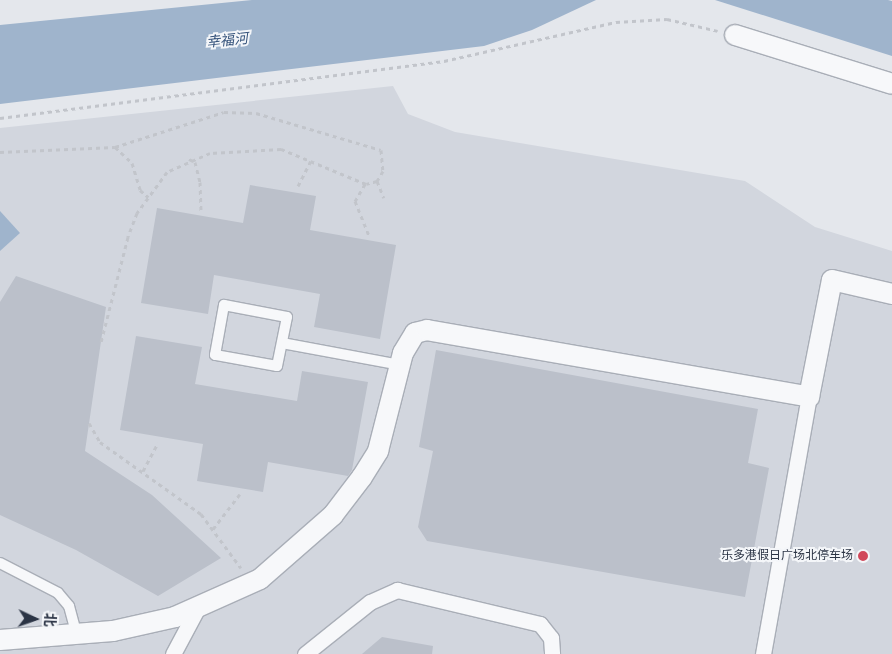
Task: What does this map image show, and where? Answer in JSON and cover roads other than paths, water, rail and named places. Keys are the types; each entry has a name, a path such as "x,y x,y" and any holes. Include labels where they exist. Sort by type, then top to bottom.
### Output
{"street":[{"path":"735,35 892,84"},
{"path":"763,654 832,280 892,294"},
{"path":"0,640 77,635 196,609 250,584 305,542 362,477 378,451 408,341 427,330 809,397"},
{"path":"305,654 370,602 397,590 540,624 551,638 552,654"},
{"path":"173,654 196,609"}],"lane":[{"path":"224,305 287,317 282,344 278,366 215,355 224,305"},
{"path":"282,344 401,365"},
{"path":"0,564 58,593 69,606 77,635"}],"water":[{"name":"幸福河","path":"252,0 596,0 532,30 484,46 0,104 0,25"},
{"path":"715,0 892,1 892,56"},
{"path":"0,211 20,233 0,251"}],"place":[{"name":"乐多港假日广场北停车场","path":"863,556"}]}
